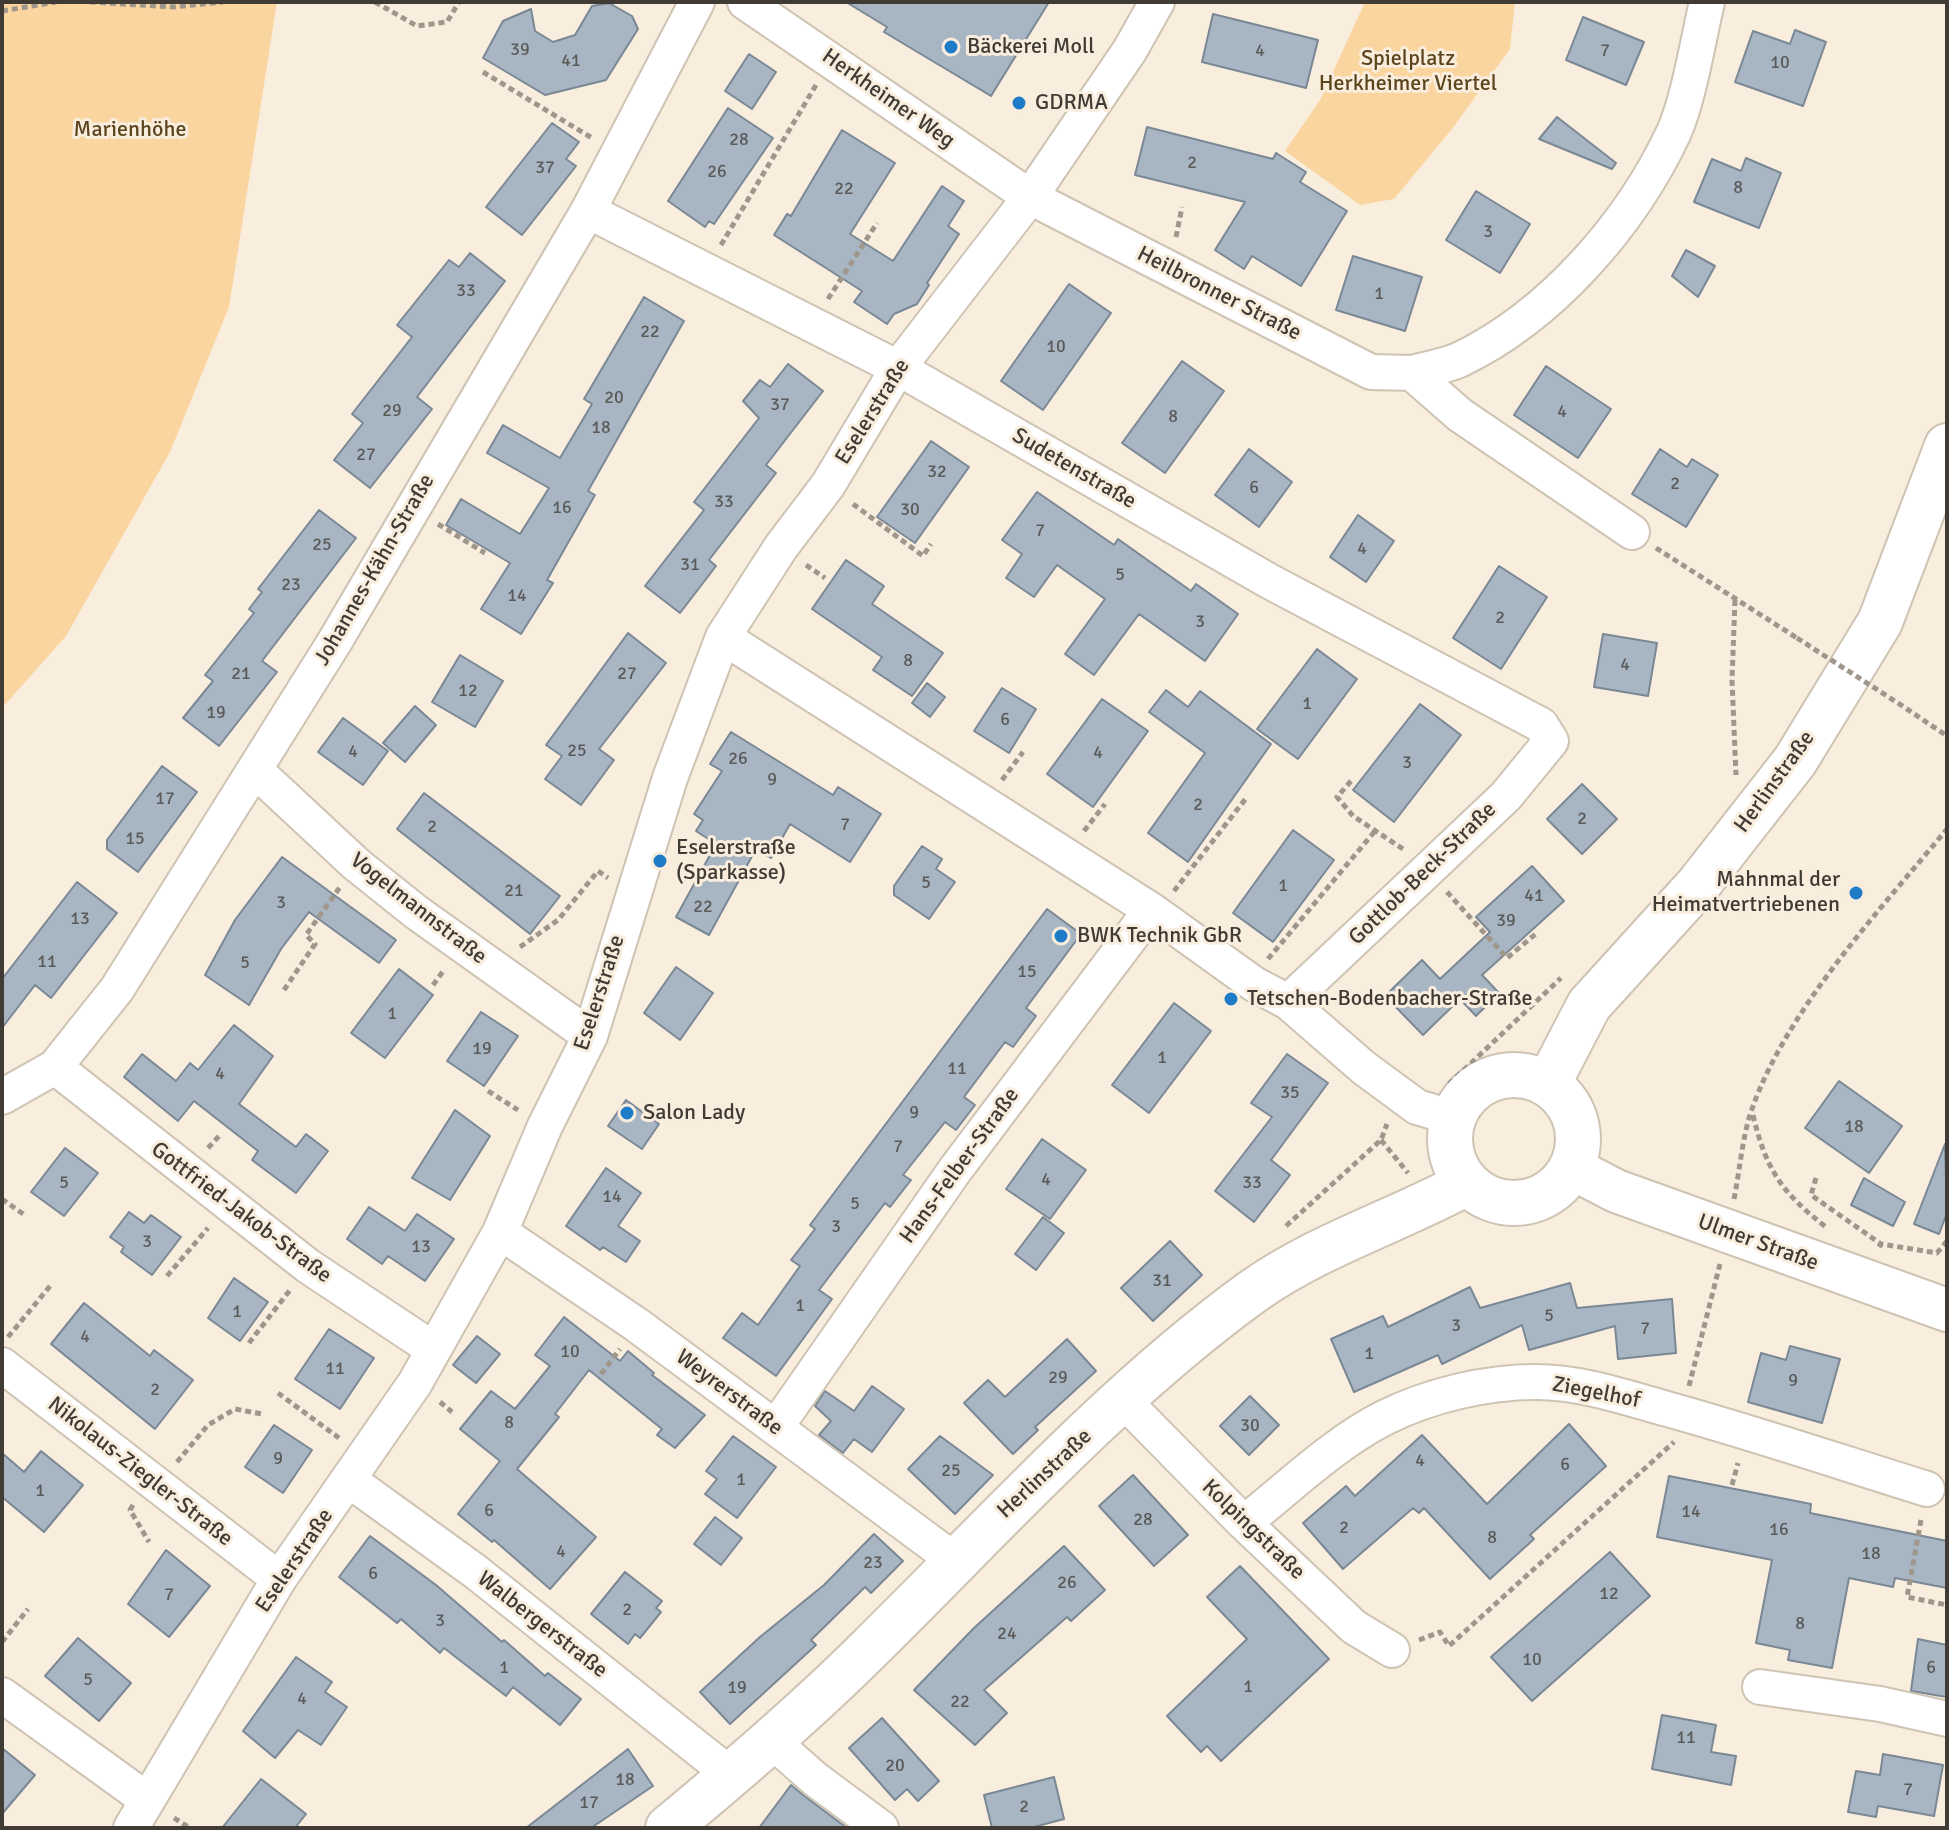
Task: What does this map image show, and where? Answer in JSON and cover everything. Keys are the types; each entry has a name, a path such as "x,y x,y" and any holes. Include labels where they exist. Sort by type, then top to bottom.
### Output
{"main road":[{"name":"Herlinstraße","path":"1548,1084 1589,1005 1698,885 1795,761 1880,622 1947,446"},
{"path":"1512,1075 1548,1084 1573,1113 1578,1140 1572,1168 1560,1185 1543,1197 1524,1203 1503,1203 1483,1196 1467,1183 1451,1152 1454,1118 1476,1087 1493,1079 1512,1075"},
{"name":"Herlinstraße","path":"668,1828 772,1741 872,1647 954,1560 1124,1401 1251,1293 1309,1254 1428,1204 1467,1183"}],"street":[{"name":"Johannes-Kähn-Straße","path":"2,1097 55,1067 117,989 255,770 588,211 697,2"},
{"name":"Eselerstraße","path":"139,1813 279,1579 415,1383 500,1232 545,1126 590,1036 670,778 723,637 781,547 828,485 898,368 1030,197 1130,50 1157,2"},
{"name":"Heilbronner Straße","path":"1030,197 1371,372 1412,373 1458,360 1530,314 1588,259 1631,204 1675,131 1707,2"},
{"name":"Herkheimer Weg","path":"760,6 1030,197"},
{"name":"Sudetenstraße","path":"588,211 813,322 898,368 1269,581 1541,725 1551,741"},
{"path":"1412,373 1460,415 1632,532"},
{"path":"723,637 1154,912 1250,980 1288,1002 1410,1102 1454,1118"},
{"name":"Gottlob-Beck-Straße","path":"1288,1002 1506,796 1551,741"},
{"name":"Vogelmannstraße","path":"255,770 356,864 590,1036"},
{"name":"Hans-Felber-Straße","path":"776,1427 955,1170 1154,912"},
{"name":"Gottfried-Jakob-Straße","path":"55,1067 308,1266 433,1349"},
{"name":"Ulmer Straße","path":"1572,1168 1616,1191 1947,1310"},
{"name":"Weyrerstraße","path":"500,1232 637,1325 954,1560"},
{"name":"Nikolaus-Ziegler-Straße","path":"2,1365 279,1579"},
{"name":"Ziegelhof","path":"1244,1523 1345,1443 1384,1418 1435,1398 1483,1387 1537,1382 1587,1387 1927,1489"},
{"name":"Kolpingstraße","path":"1124,1401 1244,1523 1354,1627 1392,1650"},
{"name":"Walbergerstraße","path":"356,1468 476,1572 731,1775"},
{"path":"1760,1687 1880,1704 1947,1719"},
{"path":"2,1695 139,1813"},
{"path":"772,1741 815,1779 881,1828"}],"path":[{"path":"2,11 56,2"},
{"path":"90,2 173,7 223,2"},
{"path":"375,2 417,26 447,22 459,2"},
{"path":"706,270 831,59"},
{"path":"483,72 618,154"},
{"path":"813,322 877,223"},
{"path":"828,485 923,556 931,544"},
{"path":"411,508 485,553"},
{"path":"1632,532 1947,736"},
{"path":"1735,600 1732,680 1737,777"},
{"path":"1351,781 1337,797 1353,816 1429,868 1507,958 1538,932"},
{"path":"1154,912 1247,797"},
{"path":"1392,1650 1440,1632 1449,1646 1680,1436 1688,1415 1728,1233 1751,1111 1775,1058 1838,963 1947,829"},
{"path":"1250,980 1375,831"},
{"path":"284,990 315,944 306,935 356,864"},
{"path":"476,955 524,947 558,920 598,871 632,895"},
{"path":"1281,1231 1381,1140 1385,1125 1425,1087 1450,1084 1570,969"},
{"path":"1751,1111 1761,1150 1776,1181 1799,1206 1835,1234"},
{"path":"1816,1178 1811,1195 1881,1244"},
{"path":"2,1199 26,1216"},
{"path":"167,1276 228,1205"},
{"path":"249,1343 308,1266"},
{"path":"2,1345 51,1285"},
{"path":"278,1393 356,1468"},
{"path":"156,1486 208,1425 235,1409 262,1414"},
{"path":"1927,1489 1907,1597 1947,1605"},
{"path":"2,1642 28,1609"}],"green space":[{"name":"Marienhöhe","path":"2,2 277,2 229,307 170,452 66,636 2,708"},
{"name":"Spielplatz Herkheimer Viertel","path":"1365,2 1515,2 1510,49 1452,129 1394,199 1360,205 1285,151 1320,100"}],"building":[{"path":"846,2 1049,2 991,96 884,32 887,27"},
{"path":"609,3 632,16 638,29 606,80 545,95 483,58 503,21 531,9 535,31 553,42 575,35 592,6"},
{"path":"1213,14 1318,40 1306,88 1202,62"},
{"path":"1583,17 1644,42 1626,85 1566,60"},
{"path":"1795,30 1826,42 1803,106 1735,82 1753,31 1790,44"},
{"path":"749,54 776,72 752,109 725,91"},
{"path":"728,108 773,138 714,224 709,221 705,227 668,201"},
{"path":"1557,117 1616,163 1612,169 1539,139"},
{"path":"552,123 579,142 566,159 576,166 522,235 486,207"},
{"path":"1147,127 1273,159 1276,153 1306,172 1300,182 1347,211 1301,286 1252,256 1244,269 1215,250 1245,202 1135,175"},
{"path":"842,130 895,163 850,234 893,261 942,186 964,201 948,226 959,234 927,283 929,285 917,304 894,314 887,324 854,302 862,291 774,235 787,214 791,216"},
{"path":"1746,158 1781,173 1759,228 1694,202 1712,159 1741,171"},
{"path":"1476,191 1530,224 1500,273 1446,240"},
{"path":"1686,250 1715,266 1698,297 1672,276"},
{"path":"470,253 505,281 417,397 432,409 370,488 334,460 363,423 352,414 412,337 397,325 449,260 459,267"},
{"path":"1353,256 1422,277 1405,331 1336,310"},
{"path":"1069,284 1111,313 1043,410 1001,381"},
{"path":"644,297 684,321 588,491 595,495 547,580 553,583 521,634 481,609 510,563 446,525 461,499 520,534 549,488 487,453 503,425 560,458 592,404 584,399"},
{"path":"1182,361 1224,391 1165,473 1122,443"},
{"path":"788,364 823,391 766,465 776,473 709,560 716,566 680,613 645,586 704,510 694,502 759,418 743,401 760,380 770,387"},
{"path":"1546,366 1611,409 1578,458 1514,415"},
{"path":"931,441 969,467 915,543 877,517"},
{"path":"1249,449 1292,482 1259,527 1215,495"},
{"path":"1660,449 1687,467 1692,459 1718,475 1686,527 1632,494"},
{"path":"1037,492 1114,545 1118,539 1191,591 1196,584 1238,614 1205,661 1139,614 1094,675 1065,654 1105,599 1057,565 1034,597 1006,578 1022,554 1002,540"},
{"path":"319,510 356,538 262,661 277,672 219,746 183,718 213,681 205,675 254,613 249,609 262,592 258,589"},
{"path":"1358,515 1394,541 1366,582 1330,557"},
{"path":"846,560 884,586 872,604 943,653 912,696 873,670 882,657 812,609"},
{"path":"1499,566 1547,597 1501,669 1453,638"},
{"path":"628,633 666,663 599,749 614,760 581,805 545,779 562,756 546,745"},
{"path":"1603,634 1657,643 1648,696 1594,687"},
{"path":"1317,649 1357,679 1298,759 1257,729"},
{"path":"460,655 503,681 475,727 432,702"},
{"path":"927,683 945,697 930,717 912,703"},
{"path":"1002,688 1036,709 1009,753 974,731"},
{"path":"1166,690 1188,707 1200,691 1271,744 1188,862 1148,833 1205,753 1149,712"},
{"path":"1102,699 1148,731 1093,807 1047,774"},
{"path":"1420,704 1461,735 1394,822 1353,790"},
{"path":"415,706 436,725 405,762 383,743"},
{"path":"343,718 388,751 363,785 318,752"},
{"path":"731,732 833,795 838,787 881,814 850,862 790,824 771,858 756,849 709,935 676,917 716,844 696,831 703,820 694,814 722,771 710,764"},
{"path":"162,766 197,792 138,872 107,849 107,840"},
{"path":"1582,784 1617,819 1582,854 1547,819"},
{"path":"424,793 560,896 530,934 397,829"},
{"path":"1293,830 1334,860 1273,942 1233,913"},
{"path":"922,846 942,859 936,869 955,882 929,919 894,895 894,886"},
{"path":"282,857 396,940 379,963 309,912 281,949 249,1005 205,975 235,920"},
{"path":"1532,866 1564,901 1482,975 1499,993 1476,1016 1460,999 1423,1035 1385,996 1422,960 1440,979 1490,932 1476,917"},
{"path":"77,882 117,913 51,998 35,985 2,1028 2,979"},
{"path":"1047,909 1081,934 1026,1008 1036,1016 1013,1047 1005,1042 964,1097 975,1105 956,1130 945,1122 903,1175 911,1180 890,1207 885,1203 819,1290 832,1299 776,1376 723,1338 742,1313 758,1325 800,1266 791,1260 815,1229 810,1225"},
{"path":"676,967 713,993 680,1040 644,1013"},
{"path":"399,969 433,995 385,1058 351,1033"},
{"path":"1174,1003 1211,1031 1149,1113 1112,1085"},
{"path":"481,1012 518,1036 484,1086 447,1061"},
{"path":"234,1025 273,1056 239,1104 296,1147 306,1134 328,1151 296,1193 252,1160 258,1151 194,1101 178,1121 124,1077 142,1054 176,1081 190,1063 198,1070"},
{"path":"1287,1054 1328,1083 1271,1160 1290,1175 1254,1222 1215,1191 1272,1117 1251,1103"},
{"path":"1839,1081 1902,1126 1869,1173 1805,1128"},
{"path":"626,1100 659,1124 642,1149 608,1126"},
{"path":"455,1110 490,1136 450,1200 412,1178"},
{"path":"1042,1139 1086,1170 1050,1219 1006,1189"},
{"path":"1945,1144 1947,1213 1939,1234 1914,1224"},
{"path":"65,1148 98,1173 64,1216 31,1192"},
{"path":"606,1168 641,1193 618,1226 640,1241 626,1262 603,1247 600,1250 566,1226"},
{"path":"1864,1178 1905,1202 1893,1226 1851,1205"},
{"path":"369,1207 405,1231 417,1214 454,1239 425,1281 388,1256 382,1264 347,1239"},
{"path":"129,1212 144,1223 151,1215 181,1237 152,1275 121,1252 124,1247 110,1237"},
{"path":"1043,1217 1064,1233 1036,1270 1015,1254"},
{"path":"1170,1241 1202,1275 1153,1321 1121,1288"},
{"path":"234,1278 268,1302 240,1341 208,1318"},
{"path":"1570,1283 1577,1308 1672,1299 1676,1353 1618,1359 1615,1326 1529,1350 1522,1325 1442,1364 1438,1355 1354,1392 1331,1339 1383,1316 1388,1327 1470,1287 1480,1308"},
{"path":"84,1303 150,1356 154,1350 193,1380 155,1429 51,1344"},
{"path":"564,1317 620,1361 628,1351 654,1373 652,1375 705,1415 675,1448 657,1435 662,1429 589,1370 555,1414 559,1417 517,1469 596,1537 550,1589 494,1540 492,1542 458,1514 500,1461 460,1429 491,1391 515,1409 550,1366 535,1355"},
{"path":"329,1329 374,1358 340,1409 295,1379"},
{"path":"477,1336 500,1354 476,1383 453,1365"},
{"path":"1067,1339 1096,1371 1035,1427 1038,1430 1013,1454 964,1403 988,1380 1005,1397"},
{"path":"1790,1346 1840,1359 1822,1423 1748,1402 1761,1353 1786,1360"},
{"path":"872,1386 904,1409 872,1452 854,1439 843,1453 819,1435 831,1421 815,1406 825,1391 854,1411"},
{"path":"1250,1396 1279,1425 1249,1455 1220,1426"},
{"path":"1569,1424 1606,1466 1530,1535 1534,1539 1490,1579 1424,1508 1419,1513 1413,1508 1343,1569 1303,1523 1346,1486 1355,1496 1422,1435 1487,1504"},
{"path":"274,1425 312,1450 283,1493 245,1467"},
{"path":"733,1436 776,1467 737,1518 705,1494 717,1479 706,1471"},
{"path":"940,1436 993,1475 955,1514 908,1469"},
{"path":"41,1451 83,1485 44,1532 2,1497 2,1453 24,1472"},
{"path":"1133,1475 1188,1535 1154,1566 1099,1506"},
{"path":"1669,1476 1811,1504 1810,1513 1947,1541 1947,1588 1895,1578 1893,1587 1849,1578 1832,1668 1788,1660 1790,1650 1756,1643 1772,1560 1657,1537"},
{"path":"715,1517 742,1538 721,1565 694,1544"},
{"path":"874,1534 903,1561 871,1593 865,1587 811,1640 816,1645 730,1724 700,1692 760,1637 824,1585"},
{"path":"370,1536 436,1585 545,1676 548,1673 581,1699 560,1725 513,1687 506,1696 444,1648 440,1653 401,1619 397,1623 339,1577"},
{"path":"1064,1546 1105,1590 1071,1621 1067,1617 984,1690 1007,1713 975,1745 914,1690 974,1628"},
{"path":"166,1550 210,1586 169,1637 128,1604"},
{"path":"1610,1552 1650,1596 1532,1701 1491,1657"},
{"path":"1240,1566 1329,1659 1221,1761 1207,1746 1201,1752 1167,1716 1247,1639 1207,1597"},
{"path":"625,1572 662,1601 656,1608 661,1612 640,1638 635,1634 628,1644 591,1614"},
{"path":"78,1638 131,1683 99,1721 45,1676"},
{"path":"1918,1639 1947,1645 1947,1697 1911,1691"},
{"path":"296,1657 332,1682 325,1692 347,1707 321,1745 298,1730 275,1758 243,1731"},
{"path":"1662,1715 1716,1725 1711,1752 1736,1756 1731,1785 1652,1769"},
{"path":"882,1718 939,1781 918,1801 907,1789 895,1800 849,1748"},
{"path":"2,1748 35,1775 2,1814"},
{"path":"628,1749 653,1786 591,1828 526,1828"},
{"path":"1883,1754 1943,1765 1934,1816 1878,1806 1876,1817 1848,1812 1856,1771 1880,1775"},
{"path":"1054,1777 1064,1819 1030,1828 992,1828 984,1795"},
{"path":"261,1779 306,1814 295,1828 222,1828"},
{"path":"791,1785 803,1795 847,1828 759,1828"}],"place":[{"name":"Bäckerei Moll","path":"951,47"},
{"name":"GDRMA","path":"1019,103"},
{"name":"Eselerstraße (Sparkasse)","path":"660,861"},
{"name":"Mahnmal der Heimatvertriebenen","path":"1856,893"},
{"name":"BWK Technik GbR","path":"1061,936"},
{"name":"Tetschen-Bodenbacher-Straße","path":"1231,999"},
{"name":"Salon Lady","path":"627,1113"}]}
